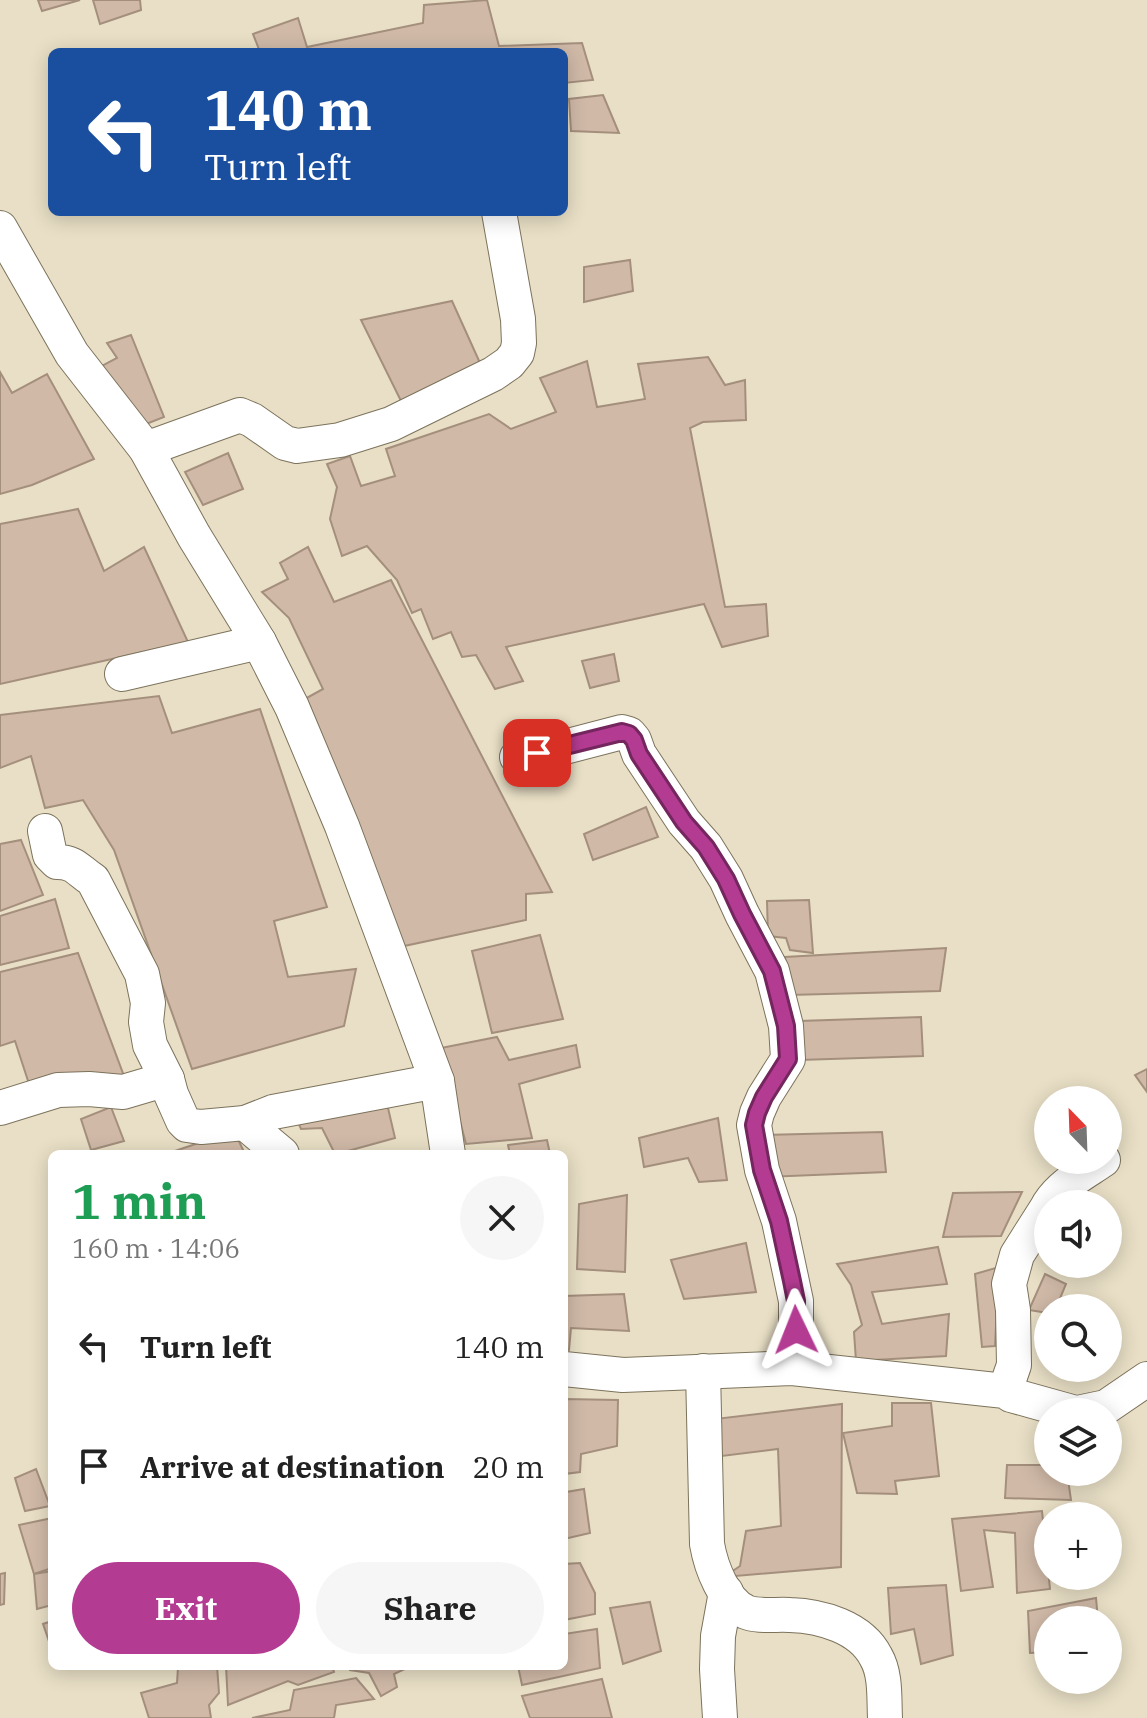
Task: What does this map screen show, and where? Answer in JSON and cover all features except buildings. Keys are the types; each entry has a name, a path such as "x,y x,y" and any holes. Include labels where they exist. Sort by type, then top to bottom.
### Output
{"street":[{"path":"146,449 240,415 285,443 297,446 340,440 391,424 501,369 517,353 519,343 518,319 500,216"},
{"path":"0,228 72,354 146,449 194,536 259,642 292,707 342,826 437,1081 447,1150"},
{"path":"122,674 259,642"},
{"path":"517,757 622,732 629,734 684,822 706,847 726,879 772,971 786,1026 788,1059 764,1097 754,1125 762,1170 779,1221 796,1301 792,1368"},
{"path":"45,831 50,855 57,862 76,866 93,880 142,974 148,1003 146,1022 150,1045 187,1125 201,1127 245,1123 273,1112 437,1081"},
{"path":"0,1108 58,1090 123,1092 167,1079"},
{"path":"245,1123 277,1150"},
{"path":"1061,1190 1082,1174"},
{"path":"1005,1391 1014,1365 1009,1284 1017,1255 1034,1228"},
{"path":"568,1369 623,1375 792,1368 1005,1391 1034,1401"},
{"path":"703,1371 707,1544 711,1565 735,1605 749,1613 794,1615 834,1623 867,1644 882,1671 885,1718"},
{"path":"1119,1398 1147,1379"},
{"path":"720,1718 718,1636 726,1592"}],"route":[{"path":"537,753 622,732 629,734 647,767 726,879 772,971 786,1026 788,1059 764,1097 754,1125 762,1170 779,1221 792,1281 796,1330"}]}
